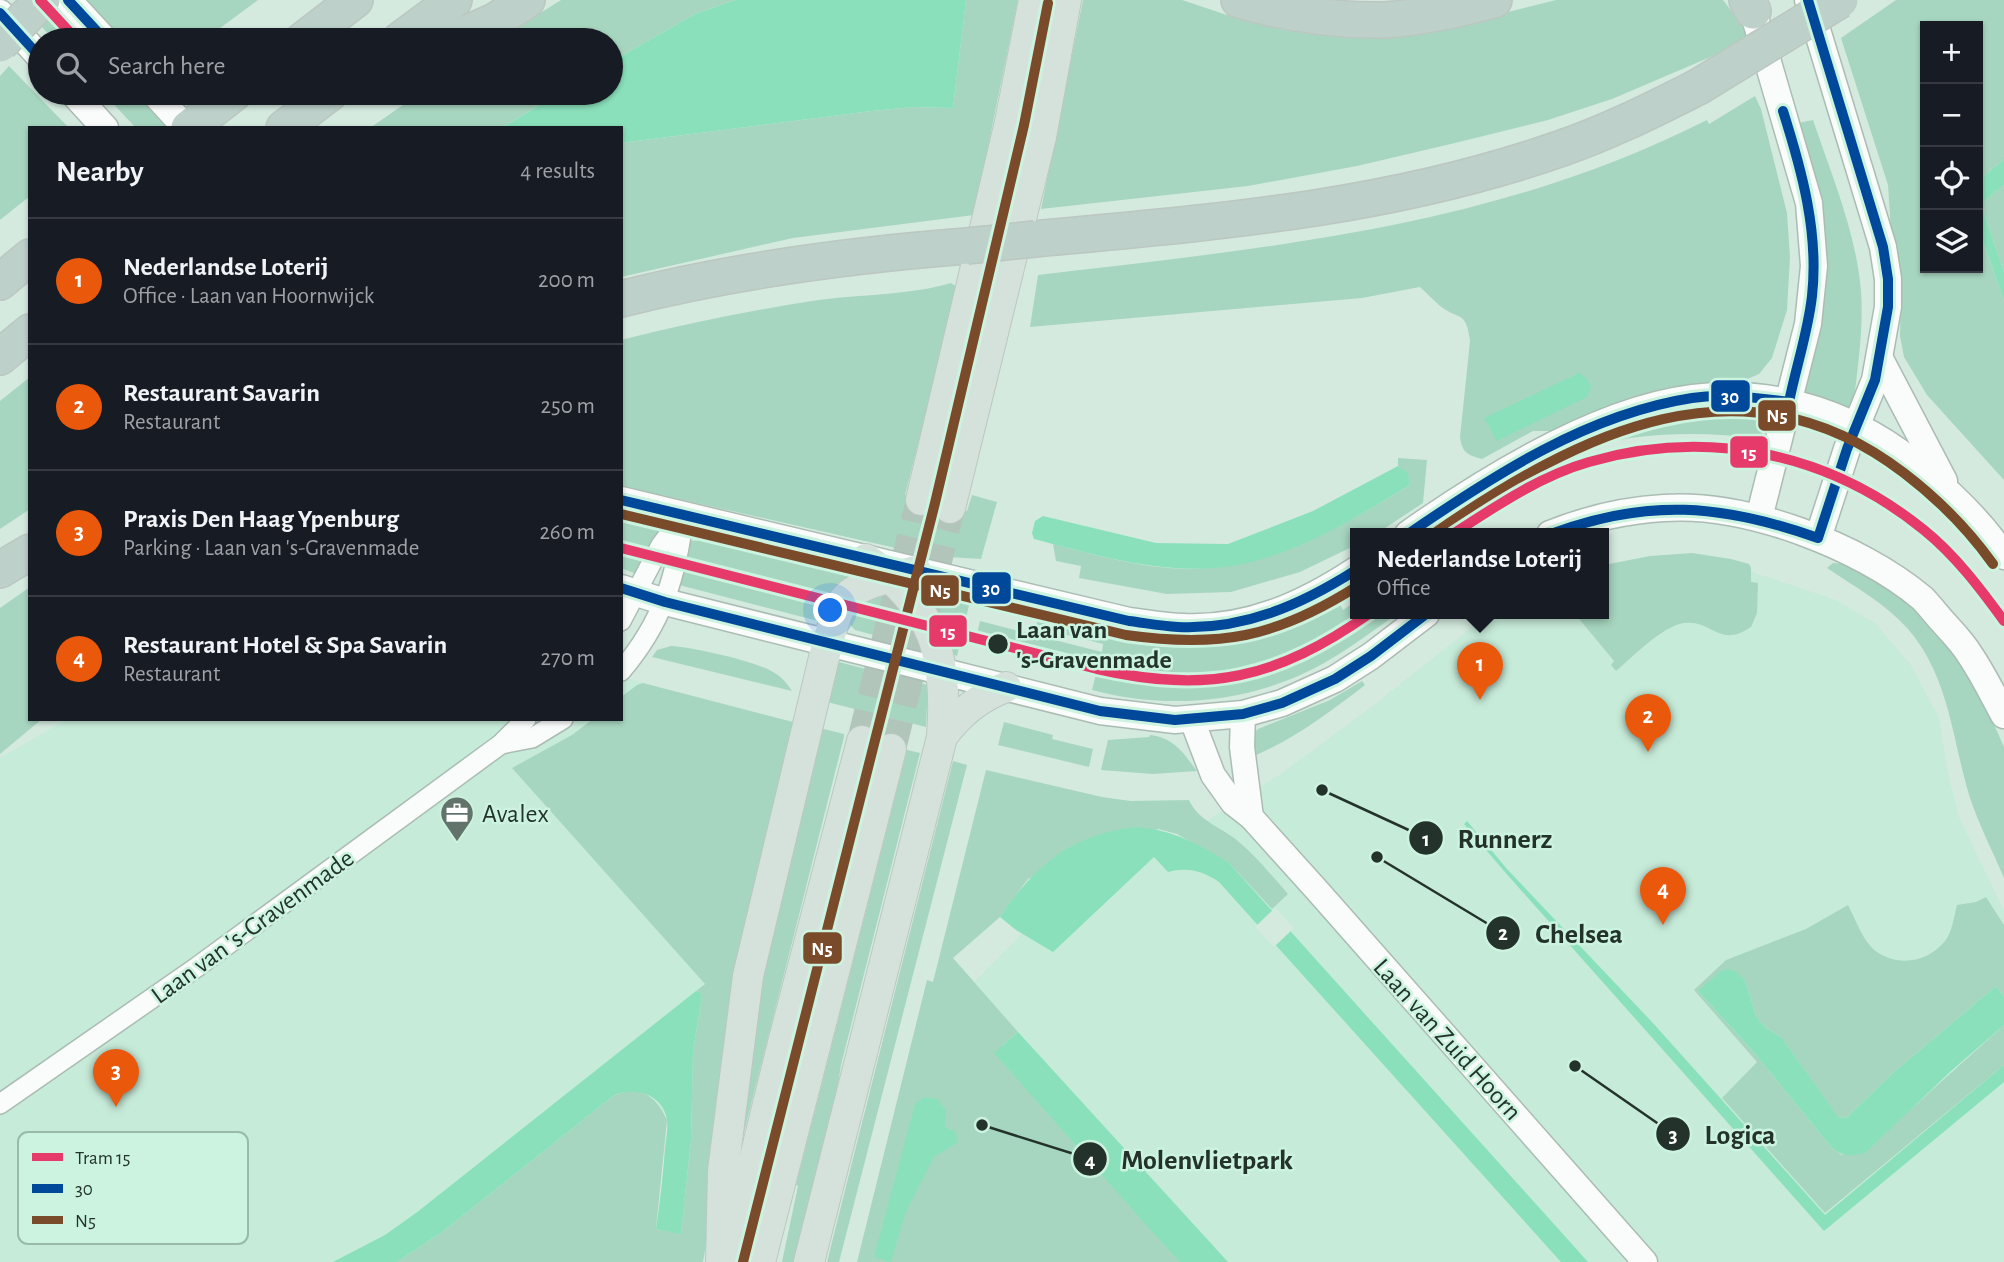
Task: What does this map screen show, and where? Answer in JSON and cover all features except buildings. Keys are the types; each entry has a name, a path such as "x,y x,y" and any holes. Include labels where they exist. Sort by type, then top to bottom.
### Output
{"highway":[{"path":"0,44 42,0"},
{"path":"319,28 355,0"},
{"path":"416,28 454,0"},
{"path":"479,28 527,0"},
{"path":"1239,0 1275,10 1333,18 1383,20 1439,13 1494,0"},
{"path":"623,299 767,267 875,253 1280,214 1354,203 1449,181 1563,148 1632,119 1698,87 1840,0"},
{"path":"193,124 218,105"},
{"path":"287,126 315,105"},
{"path":"0,282 28,259"},
{"path":"0,357 28,334"},
{"path":"0,570 28,553"}],"main road":[{"path":"68,0 94,28"},
{"path":"921,500 1010,122 1034,0"},
{"path":"950,508 1041,137 1066,0"},
{"path":"1808,0 1882,247 1888,279 1888,307 1875,380 1818,538"},
{"path":"1750,6 1801,168 1814,241 1811,305 1759,519"},
{"path":"0,13 28,44"},
{"path":"84,105 103,126"},
{"path":"168,105 193,124"},
{"path":"1880,359 1951,493"},
{"path":"1417,528 1507,470 1563,440 1655,405 1693,398 1731,396 1789,402 1857,424 1900,450 1951,493 1989,534 2004,556"},
{"path":"623,500 866,559 903,574 1129,621 1193,627 1218,627 1251,621 1279,612 1350,573"},
{"path":"1565,528 1613,516 1665,508 1707,509 1759,519 1818,538 1870,563 1922,599 1969,652 2004,715"},
{"path":"721,1262 723,1171 748,976 828,641 837,613 846,598 871,583 903,574"},
{"path":"809,1262 942,737 942,671 938,651 920,611 904,589 903,574"},
{"path":"629,591 1100,711 1157,719 1192,720 1243,714 1282,703 1335,679 1371,656 1419,619"},
{"path":"942,737 970,706 1006,687"},
{"path":"729,1262 862,741"},
{"path":"761,1262 891,749"}],"street":[{"path":"623,614 629,591 684,514"},
{"path":"623,669 632,659 665,602 678,563 684,514"},
{"path":"1243,714 1242,747 1251,817"},
{"name":"Laan van Zuid Hoorn","path":"1192,720 1213,775 1233,803 1251,817 1645,1262"},
{"name":"Laan van 's-Gravenmade","path":"0,1104 197,967 501,744 524,721"},
{"name":"Laan van 's-Gravenmade","path":"501,744 532,738 560,721"}],"shaded area":[{"path":"17,0 48,0 75,28 43,28"},
{"path":"83,0 258,0 220,28 109,28"},
{"path":"561,0 735,0 695,14 623,55 623,28 516,28"},
{"path":"735,0 966,0 953,108 913,107 872,111 623,143 623,126 505,126 539,105 623,105 623,55 695,14"},
{"path":"966,0 1018,0 974,215 793,238 623,277 623,143 872,111 913,107 953,108"},
{"path":"1083,0 1182,0 1242,20 1285,30 1328,35 1371,35 1496,15 1556,0 1723,0 1742,25 1748,41 1612,99 1548,120 1455,143 1357,166 1248,186 1041,209"},
{"path":"1896,0 2004,0 2004,159 1983,177 1983,21 1920,21 1920,273 1983,273 1983,241 2004,301 2004,480 1927,395 1904,357 1900,336 1901,285 1891,232 1888,185 1841,38"},
{"path":"9,66 28,86 28,105 47,105 67,126 28,126 28,198 0,220 0,76"},
{"path":"1755,96 1761,109 1787,213 1790,257 1787,310 1772,358 1759,374 1736,384 1681,386 1628,400 1558,431 1533,431 1482,459 1466,452 1460,437 1470,341 1466,325 1464,320 1440,306 1420,287 1362,298 1030,327 1038,275 1297,242 1380,228 1463,209 1545,186 1626,157 1707,120 1709,124"},
{"path":"114,105 145,105 165,126 134,126"},
{"path":"403,105 539,105 505,126 373,126"},
{"path":"1813,120 1842,204 1858,269 1862,320 1853,409 1801,396 1826,271 1825,228 1819,193 1798,123"},
{"path":"2004,159 2004,185 1983,202 1983,177"},
{"path":"2004,185 2004,272 1983,210 1983,202"},
{"path":"1983,210 2004,272 2004,301 1983,241"},
{"path":"951,283 958,288 905,495 967,511 972,495 997,502 981,559 931,556 623,486 623,340 788,305"},
{"path":"1579,373 1591,386 1587,397 1497,441 1484,418"},
{"path":"28,379 28,510 0,529 0,401"},
{"path":"1731,410 1766,413 1761,439 1712,434 1663,435 1630,438 1577,451 1638,427 1686,413"},
{"path":"1398,458 1427,460 1423,503 1385,528 1350,528 1350,548 1300,572 1231,592 1167,594 1079,578 1081,566 1056,561 1053,544 1135,564 1169,568 1217,567 1246,562 1303,543 1410,485 1407,473 1398,466"},
{"path":"1398,466 1408,473 1410,485 1366,511 1298,546 1250,562 1225,567 1177,568 1128,562 1034,539 1032,533 1035,521 1043,516 1156,543 1228,544 1313,511"},
{"path":"623,511 654,521 662,527 652,539 639,575 623,569"},
{"path":"703,540 861,576 822,622 679,585 690,541"},
{"path":"1692,553 1749,564 1751,582 1758,583 1757,613 1751,627 1731,635 1702,625 1684,623 1666,630 1616,671 1611,665 1614,661 1579,619 1609,619 1609,564 1650,556"},
{"path":"1699,554 1836,600 1875,623 1911,665 1939,718 1948,774 1959,817 2004,911 2004,1262 1213,1262 969,987 1066,889 1203,823 1279,775 1366,711 1482,619 1609,619 1609,600 1621,565"},
{"path":"1833,563 1851,564 1909,601 1946,635 1984,702 2004,747 2004,878 1970,798 1948,710 1933,668 1908,629 1880,603 1827,568"},
{"path":"28,588 28,721 40,721 0,754 0,608"},
{"path":"881,590 909,626 917,642 915,646 855,630 851,626 849,611"},
{"path":"927,591 970,601 957,656 954,655 938,611"},
{"path":"1337,598 1343,610 1350,605 1350,619 1390,619 1335,657 1289,680 1234,696 1205,700 1148,700 1092,690 1096,674 975,643 980,621 1102,652 1103,644 1036,627 1038,617 1154,639 1190,641 1227,639 1263,632 1300,619"},
{"path":"671,646 752,663 776,674 792,691 652,657 657,650"},
{"path":"831,660 928,685 926,727 827,702"},
{"path":"623,677 769,723 714,1086 411,1262 0,1262 0,758 64,721 623,721"},
{"path":"1362,681 1365,685 1297,734 1252,757 1253,734 1258,729 1330,700"},
{"path":"643,683 797,723 703,1262 397,1262 442,1232 613,1096 631,1091 652,1098 667,1120 656,1229 681,1233 691,1140 693,1051 702,996 696,991 705,984 512,768 572,735 590,721 623,721 623,696"},
{"path":"1004,722 1053,735 1052,739 1093,749 1089,767 998,745"},
{"path":"820,728 844,734 844,737 735,1168 755,1016 769,935"},
{"path":"1150,735 1172,743 1197,771 1153,774 1101,770 1108,740"},
{"path":"907,750 920,753 841,1065 825,1170 801,1262 782,1262 798,1186 796,1185"},
{"path":"953,761 967,765 839,1262 827,1262"},
{"path":"986,770 1102,797 1131,801 1189,800 1199,814 1246,848 1288,894 1272,909 1229,863 1177,834 1158,829 1028,879 1000,917 953,958 1018,1032 1002,1046 1193,1262 857,1262 927,980 933,982"},
{"path":"1467,821 1507,869 1652,1022 1825,1215 2004,1065 2004,1082 1824,1231 1504,871 1464,824"},
{"path":"1137,827 1162,831 1185,839 1229,863 1588,1262 1561,1262 1213,878 1188,870 1168,872 1154,857 1053,952 1000,917 1027,882 1058,855 1093,837"},
{"path":"1986,897 2004,925 2004,997 1996,986 1893,1073 1846,1118 1837,1117 1781,1037 1766,1028 1756,1016 1745,980 1698,991 1751,1049 1833,1149 1842,1155 1911,1109 2004,1025 2004,1065 1825,1213 1722,1098 1757,1062 1694,990 1726,960 1806,929 1848,905 1864,937 1877,952 1895,960 1922,958 1938,948 1947,938 1957,905 1976,902"},
{"path":"1721,971 1735,971 1745,980 1756,1016 1766,1028 1781,1037 1838,1117 1846,1118 1893,1073 1996,986 2004,997 2004,1025 1865,1153 1845,1155 1833,1149 1751,1049 1698,991"},
{"path":"696,991 702,996 693,1051 691,1140 681,1234 656,1229 667,1131 665,1112 660,1104 647,1095 630,1092 613,1096 442,1232 397,1262 333,1262 385,1235 416,1213"},
{"path":"1018,1032 1228,1262 1180,1262 1156,1236 994,1053"},
{"path":"924,1097 937,1099 946,1110 945,1127 956,1132 957,1143 934,1157 905,1214 891,1262 874,1257 915,1104"}],"pier":[{"path":"1275,908 1294,928 1274,947 1255,927"}],"tunnel":[{"path":"862,741 921,500"},
{"path":"891,749 950,508"}],"tram line":[{"name":"15","path":"40,0 66,28"},
{"name":"15","path":"1462,528 1553,475 1589,462 1633,452 1678,447 1722,448 1765,454 1807,465 1848,482 1887,503 1924,530 1957,561 2004,621"},
{"name":"15","path":"623,549 1097,669 1173,680 1207,680 1271,667 1303,654 1361,619"}],"transit line":[{"name":"30","path":"68,0 94,28"},
{"name":"30","path":"1568,528 1586,522 1652,510 1685,510 1749,518 1818,538 1847,449 1875,380 1888,307 1888,279 1883,247 1808,0"},
{"name":"N5","path":"743,1262 935,503 1024,125 1048,3"},
{"name":"30","path":"0,13 28,44"},
{"name":"30","path":"1417,528 1508,469 1543,450 1616,418 1653,406 1692,398 1741,397 1789,402 1805,336 1814,272 1807,202 1783,111"},
{"name":"N5","path":"1442,528 1546,464 1604,438 1663,419 1723,411 1783,416 1844,436 1904,473 1929,493 1963,527 1993,564"},
{"name":"30","path":"623,500 1129,621 1172,627 1202,627 1249,620 1293,604 1350,574"},
{"name":"N5","path":"623,514 1126,635 1159,639 1218,639 1246,635 1299,618 1350,591"},
{"name":"30","path":"623,589 665,602 1100,711 1175,720 1243,714 1282,703 1335,679 1371,656 1419,619"}],"place":[{"name":"Laan van 's-Gravenmade","path":"998,644"},
{"name":"Nederlandse Loterij","path":"1480,700"},
{"name":"Restaurant Savarin","path":"1648,752"},
{"name":"Runnerz","path":"1322,790"},
{"name":"Avalex","path":"457,843"},
{"name":"Chelsea","path":"1377,857"},
{"name":"Restaurant Hotel & Spa Savarin","path":"1663,925"},
{"name":"Logica","path":"1575,1066"},
{"name":"Praxis Den Haag Ypenburg","path":"116,1107"},
{"name":"Molenvlietpark","path":"982,1125"}]}
